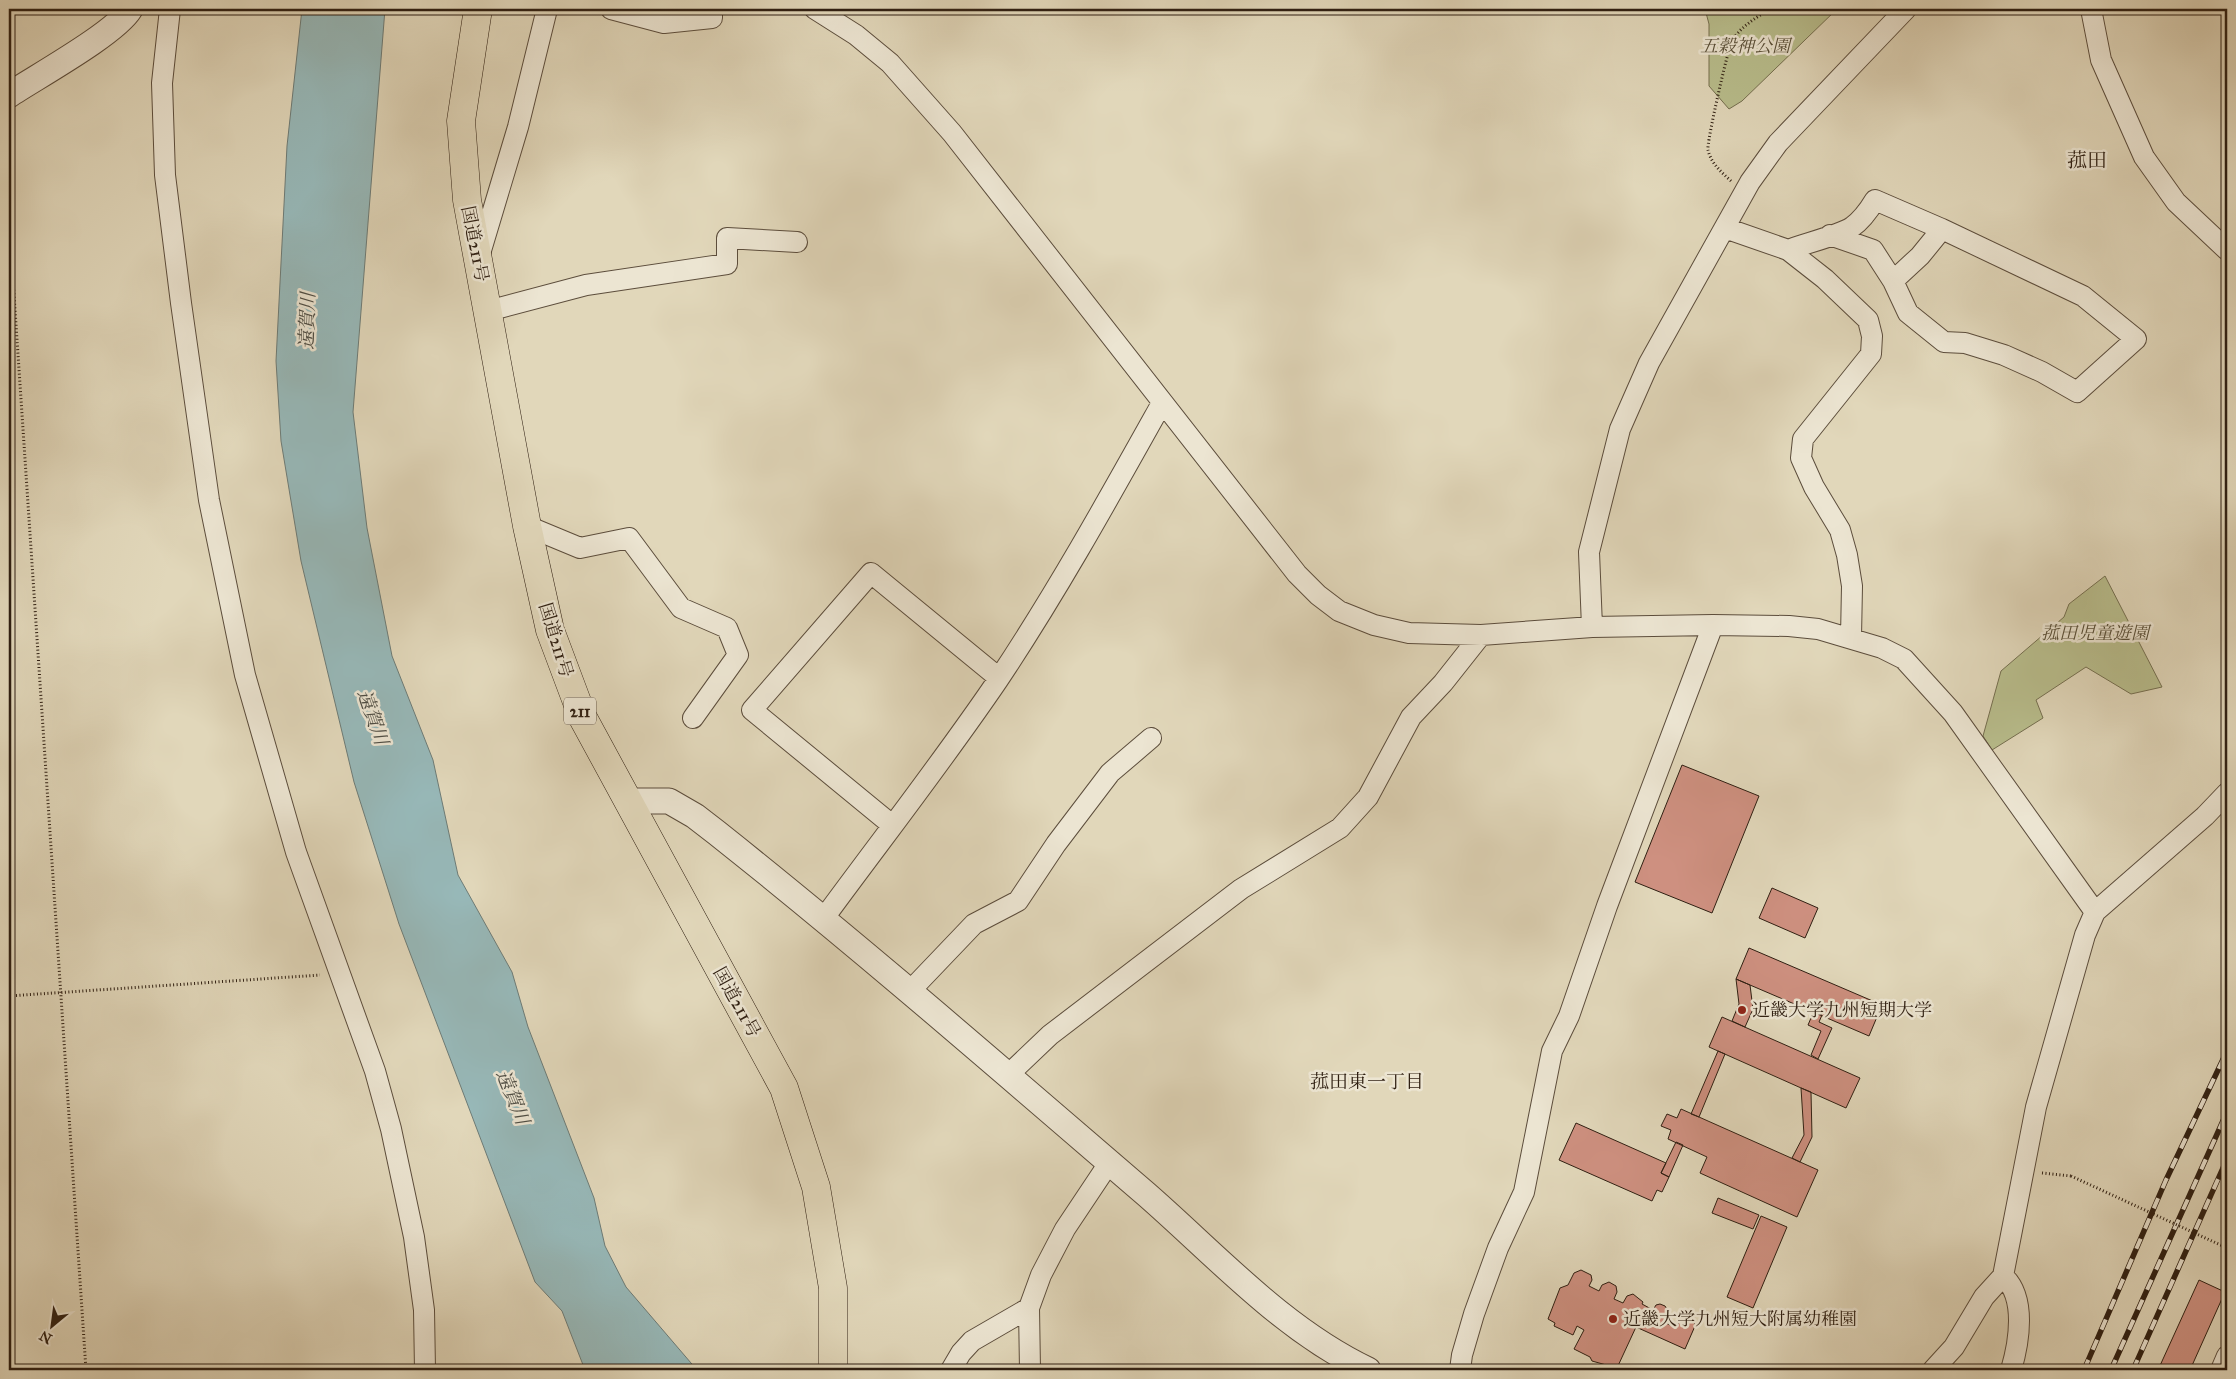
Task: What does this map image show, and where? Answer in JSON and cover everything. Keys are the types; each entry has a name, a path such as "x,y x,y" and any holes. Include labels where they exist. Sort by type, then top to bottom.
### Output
{"highway":[{"name":"国道211号","path":"478,9 461,121 467,200 527,526 550,630 583,718 630,801 784,1088 816,1187 833,1288 833,1370"}],"street":[{"path":"9,95 125,18 130,9"},
{"path":"170,9 162,83 165,175 181,304 210,500 245,675 296,852 338,974 375,1071 391,1129 414,1238 422,1292 425,1319 425,1370"},
{"path":"478,264 518,127 547,9"},
{"path":"611,9 664,24 712,18 712,9"},
{"path":"815,9 856,35 890,63 946,126 1098,317 1162,403 1297,574 1318,595 1339,611 1374,625 1410,633 1481,635 1592,627 1713,624 1818,629 1851,637 1882,648 1904,659 1953,713 2096,912"},
{"path":"1592,627 1589,552 1620,429 1653,356 1744,193 1778,143 1906,9"},
{"path":"2091,9 2101,60 2144,157 2176,202 2227,250"},
{"path":"1788,250 1830,235 1851,228 1867,213 1875,200 1942,229 2083,296 2136,339 2077,392 2042,372 2004,355 1965,343 1944,342 1908,312 1893,281 1873,250 1830,235"},
{"path":"1725,228 1788,250 1825,279 1868,320 1872,336 1871,354 1803,439 1800,458 1814,488 1840,530 1847,555 1852,586 1851,637"},
{"path":"1893,281 1920,256 1942,229"},
{"path":"488,311 586,285 727,264 727,238 797,242"},
{"path":"824,918 961,735 999,678 1056,589 1162,403"},
{"path":"527,526 580,548 629,538 681,608 726,628 738,655 693,718"},
{"path":"892,825 752,710 871,573 999,678"},
{"path":"1460,1370 1462,1355 1474,1314 1498,1248 1524,1192 1552,1051 1569,1016 1607,906 1713,624"},
{"path":"1007,1076 1050,1035 1240,889 1340,828 1368,797 1411,717 1443,683 1481,635"},
{"path":"910,991 974,924 1018,901 1056,844 1110,772 1151,738"},
{"path":"1933,1370 1954,1347 1984,1297 2003,1276 2036,1107 2085,935 2096,912 2205,816 2227,792"},
{"path":"630,801 669,801 695,816 824,918 910,991 1109,1163 1251,1291 1303,1330 1368,1370"},
{"path":"1030,1370 1028,1308 1041,1275 1065,1228 1109,1163"},
{"path":"2003,1276 2011,1283 2016,1297 2019,1329 2018,1347 2011,1370"},
{"path":"950,1370 961,1353 972,1341 1028,1308"},
{"path":"2221,1370 2227,1356"}],"path":[{"path":"1744,193 1717,168 1707,149 1731,42 1747,23 1770,9"},
{"path":"9,220 86,1370"},
{"path":"9,996 338,974"},
{"path":"2022,1172 2071,1176 2227,1248"}],"green space":[{"name":"五穀神公園","path":"1705,9 1837,9 1742,101 1729,109 1709,86 1709,24"},
{"name":"菰田児童遊園","path":"2105,576 2162,687 2131,694 2086,667 2036,700 2043,718 1992,750 1983,736 2001,671 2064,617 2069,604"}],"water":[{"name":"遠賀川","path":"302,9 385,9 353,412 367,528 392,656 433,760 458,875 512,972 528,1027 594,1198 605,1246 626,1287 697,1370 585,1370 562,1311 535,1282 399,924 354,782 301,561 281,441 276,361 287,146"}],"building":[{"path":"1682,765 1759,796 1712,913 1635,882"},
{"path":"1772,888 1818,908 1805,938 1759,918"},
{"path":"1749,948 1882,1005 1869,1036 1736,979"},
{"path":"1736,979 1750,985 1753,1009 1745,1027 1732,1021 1739,1004"},
{"path":"1814,1011 1822,1015 1819,1022 1832,1028 1818,1059 1811,1055 1821,1031 1808,1025"},
{"path":"1722,1017 1860,1078 1846,1108 1709,1047"},
{"path":"1718,1051 1725,1054 1699,1117 1691,1114"},
{"path":"1801,1088 1811,1092 1812,1137 1800,1162 1792,1158 1804,1135"},
{"path":"1681,1109 1818,1170 1797,1217 1700,1173 1707,1157 1668,1139 1671,1130 1661,1126 1667,1114 1677,1118"},
{"path":"1576,1123 1666,1163 1661,1173 1669,1177 1662,1192 1657,1190 1652,1201 1559,1160"},
{"path":"1676,1142 1683,1145 1669,1177 1661,1173"},
{"path":"1718,1198 1759,1215 1753,1229 1712,1213"},
{"path":"1761,1216 1787,1227 1753,1308 1727,1297"},
{"path":"1581,1270 1591,1275 1592,1280 1589,1286 1599,1291 1602,1285 1609,1282 1616,1286 1617,1292 1614,1299 1623,1303 1627,1296 1633,1294 1643,1302 1642,1304 1653,1310 1656,1305 1665,1306 1669,1312 1664,1322 1676,1328 1681,1318 1686,1315 1693,1318 1695,1326 1685,1349 1636,1327 1617,1368 1592,1361 1590,1357 1574,1349 1584,1330 1577,1326 1573,1335 1554,1326 1555,1323 1548,1319 1560,1288 1568,1285 1574,1273"},
{"path":"2199,1280 2225,1292 2190,1370 2158,1370"}],"railway":[{"path":"2084,1370 2166,1180 2227,1051"},
{"path":"2111,1370 2227,1112"},
{"path":"2133,1370 2227,1159"}],"place":[{"name":"近畿大学九州短期大学","path":"1742,1010"},
{"name":"近畿大学九州短大附属幼稚園","path":"1613,1319"}],"district":[{"name":"菰田","path":"2087,160"},
{"name":"菰田東一丁目","path":"1367,1081"}]}
